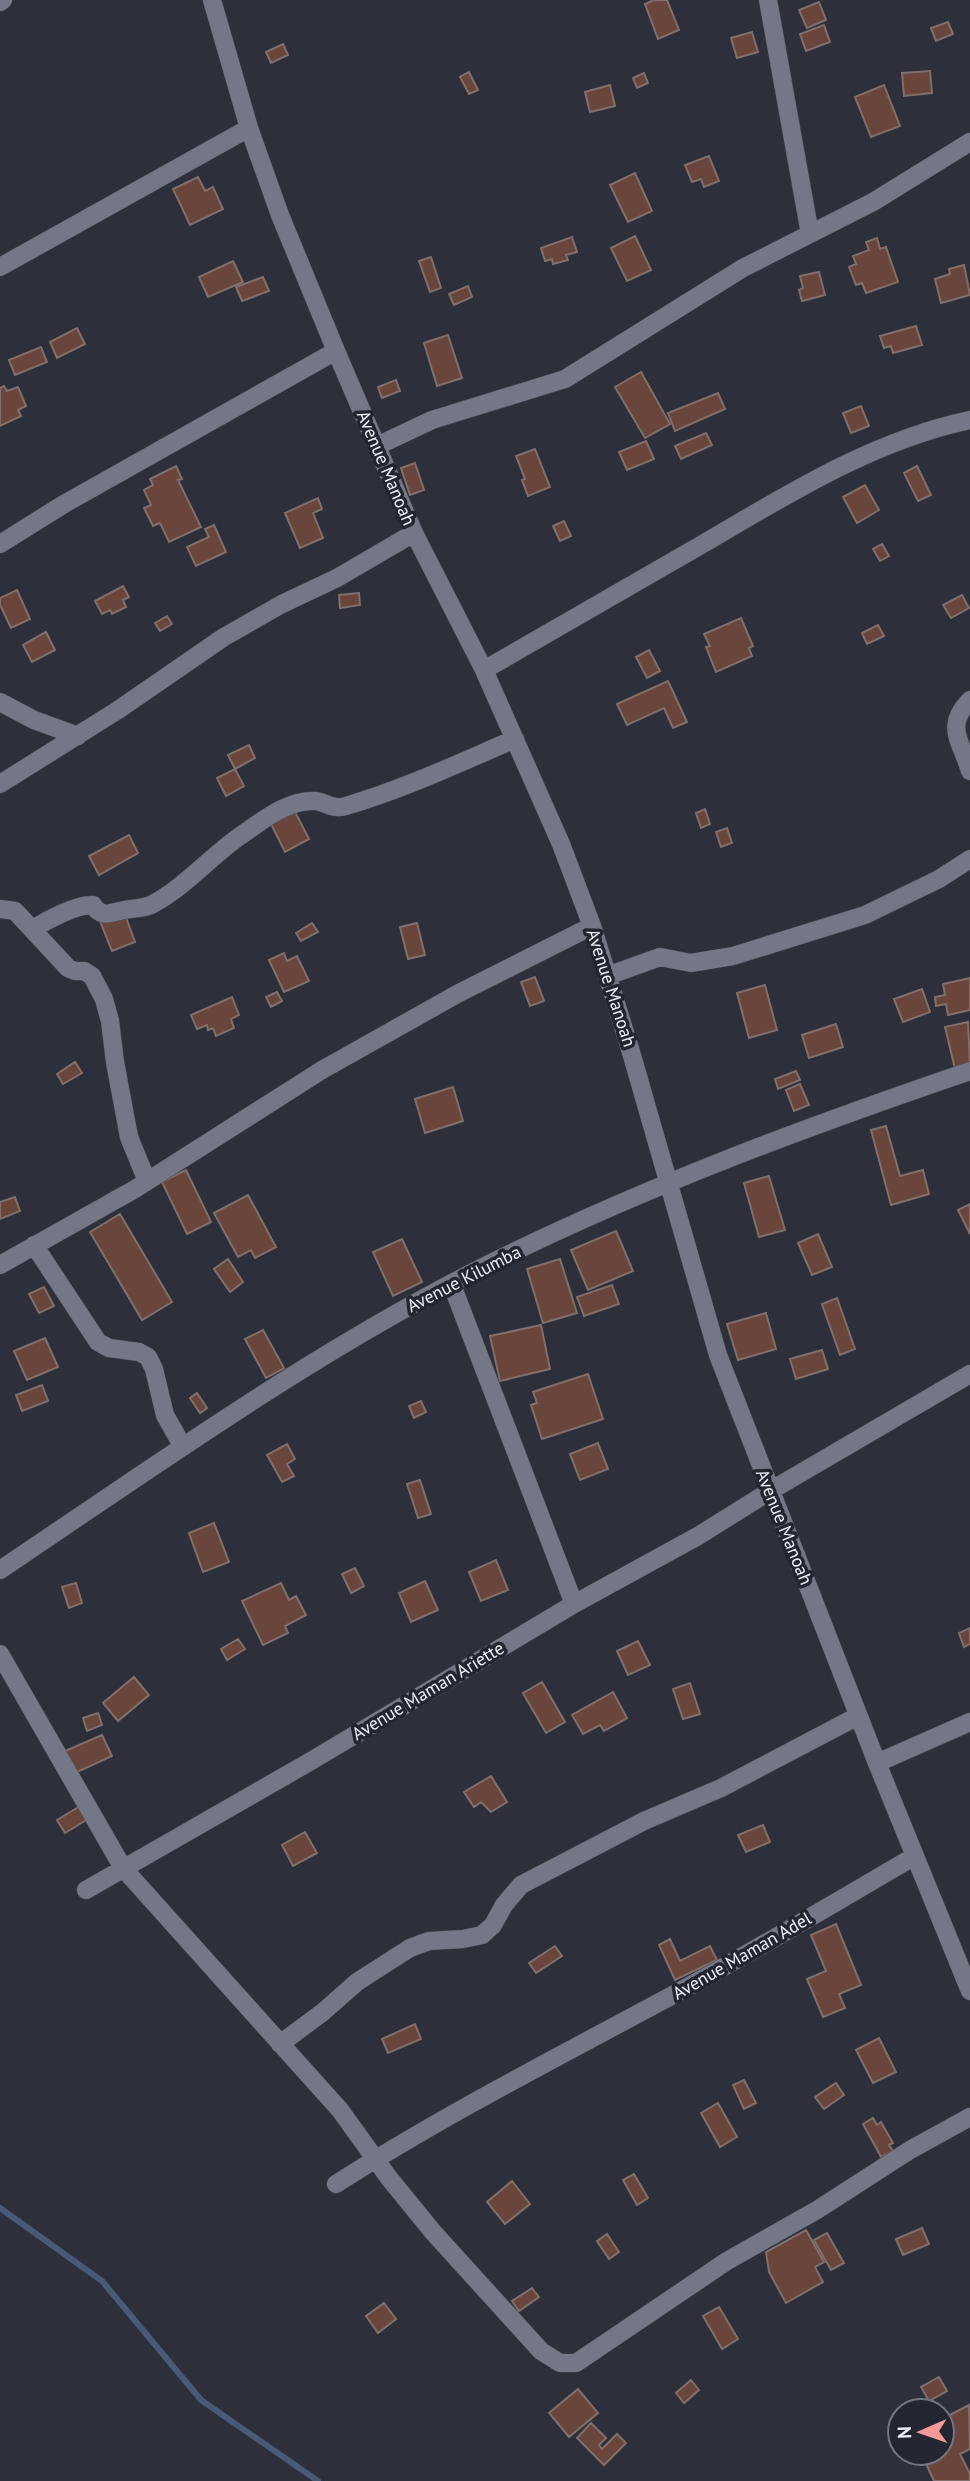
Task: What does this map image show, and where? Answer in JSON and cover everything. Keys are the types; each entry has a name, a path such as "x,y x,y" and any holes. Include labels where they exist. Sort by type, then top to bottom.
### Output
{"street":[{"name":"Avenue Manoah","path":"212,0 250,128 280,215 336,351 414,533 484,670 561,844 592,926 631,1052 718,1355 858,1716 969,1984"},
{"path":"768,0 810,234"},
{"path":"0,267 250,128"},
{"path":"377,446 432,420 565,379 743,268 873,202 970,142"},
{"path":"0,544 76,497 336,351"},
{"path":"484,670 790,493 870,454 927,431 970,420"},
{"path":"0,784 78,736 224,637 282,604 337,578 414,533"},
{"path":"970,700 960,710 956,722 957,736 970,771"},
{"path":"0,702 23,716 78,736"},
{"path":"33,929 83,905 93,905 97,911 107,915 150,906 237,838 285,808 302,802 318,801 332,808 342,807 406,785 515,739"},
{"path":"607,976 660,957 691,963 733,956 865,915 939,878 970,859"},
{"path":"0,909 15,911 68,968 84,971 92,976 104,999 110,1021 129,1137 147,1181"},
{"path":"0,1265 147,1181 322,1070 459,993 592,926"},
{"name":"Avenue Kilumba","path":"0,1570 290,1377 483,1267 667,1184 855,1110 970,1071"},
{"path":"34,1245 98,1342 109,1348 139,1352 148,1357 154,1369 165,1415 183,1447"},
{"path":"452,1285 574,1604"},
{"name":"Avenue Maman Ariette","path":"86,1890 311,1761 574,1604 698,1536 970,1374"},
{"path":"0,1654 123,1868 340,2110 388,2178 433,2232 541,2351 560,2363 576,2363 727,2261 970,2117"},
{"path":"280,2044 357,1983 410,1948 429,1941 482,1935 493,1925 504,1905 521,1885 644,1821 721,1788 858,1716"},
{"path":"877,1763 970,1721"},
{"name":"Avenue Maman Adel","path":"336,2184 376,2158 672,1995 915,1856"}],"building":[{"path":"654,0 667,0 679,30 658,39 645,4"},
{"path":"819,2 826,20 807,28 799,10"},
{"path":"948,22 953,34 936,41 931,28"},
{"path":"824,25 830,42 806,51 800,34"},
{"path":"752,32 758,52 737,58 731,38"},
{"path":"283,44 288,55 271,63 266,52"},
{"path":"930,71 932,93 904,96 902,73"},
{"path":"469,72 478,90 469,94 460,77"},
{"path":"644,73 648,83 637,88 633,78"},
{"path":"610,85 615,106 590,112 585,92"},
{"path":"884,85 900,126 871,137 855,97"},
{"path":"709,156 719,181 704,187 701,179 692,182 685,165"},
{"path":"635,173 652,211 628,222 610,185"},
{"path":"198,177 205,191 213,187 223,209 190,225 173,189"},
{"path":"635,236 651,270 627,281 611,248"},
{"path":"572,237 577,252 566,255 568,260 553,264 552,259 545,261 541,248"},
{"path":"877,238 880,249 886,247 898,282 866,293 862,283 856,285 849,267 856,264 853,256 869,250 866,242"},
{"path":"431,257 441,288 430,292 419,261"},
{"path":"233,261 243,282 208,297 199,277"},
{"path":"964,265 970,295 941,303 935,279 950,274 949,269"},
{"path":"819,272 825,295 802,301 799,290 803,288 800,276"},
{"path":"263,277 269,291 242,301 236,287"},
{"path":"468,286 472,297 454,305 449,294"},
{"path":"916,326 922,345 893,353 891,346 884,348 880,336"},
{"path":"77,328 85,344 57,358 50,342"},
{"path":"448,335 462,378 437,386 424,343"},
{"path":"41,347 47,362 15,375 9,360"},
{"path":"641,372 670,424 645,438 615,387"},
{"path":"396,380 400,391 382,398 378,387"},
{"path":"4,386 7,391 18,387 26,406 18,410 21,416 0,426 0,388"},
{"path":"718,393 725,409 675,431 668,413"},
{"path":"861,406 869,426 851,433 843,413"},
{"path":"706,433 712,445 681,459 675,446"},
{"path":"646,441 654,459 627,470 619,452"},
{"path":"535,449 550,487 528,496 516,456"},
{"path":"415,463 424,490 410,495 401,468"},
{"path":"176,466 182,479 178,480 201,527 169,542 160,523 153,526 144,508 151,505 144,490 153,485 150,479"},
{"path":"917,466 931,495 918,501 904,473"},
{"path":"865,485 879,510 857,523 843,497"},
{"path":"318,498 322,509 313,513 323,538 300,548 285,513"},
{"path":"564,521 571,536 560,541 553,526"},
{"path":"214,525 226,552 196,566 187,547 209,537 205,529"},
{"path":"882,544 889,556 880,561 873,549"},
{"path":"123,586 129,597 123,600 126,607 112,614 110,610 102,614 95,601"},
{"path":"17,590 30,619 11,628 0,605 0,598"},
{"path":"359,593 360,605 340,608 339,595"},
{"path":"962,595 969,608 951,618 943,605"},
{"path":"167,616 172,624 160,631 155,623"},
{"path":"741,618 753,646 749,648 752,656 716,672 706,647 710,646 704,634"},
{"path":"878,625 884,636 867,644 862,633"},
{"path":"46,632 55,650 32,662 23,645"},
{"path":"649,650 660,671 647,678 636,657"},
{"path":"668,681 687,722 673,728 664,708 627,725 617,704"},
{"path":"249,745 255,758 235,769 228,755"},
{"path":"235,769 244,786 226,796 217,778"},
{"path":"292,806 309,839 285,852 268,818"},
{"path":"705,809 710,824 701,828 696,813"},
{"path":"727,828 732,843 721,847 716,832"},
{"path":"129,835 138,853 99,875 89,856"},
{"path":"124,912 135,942 112,951 100,921"},
{"path":"312,923 318,932 301,941 296,933"},
{"path":"417,923 425,955 408,959 400,927"},
{"path":"284,953 287,961 297,956 309,981 284,992 269,960"},
{"path":"535,977 544,1001 530,1006 521,982"},
{"path":"970,978 970,1010 948,1015 946,1004 936,1006 935,997 945,995 943,984"},
{"path":"765,985 777,1030 749,1038 737,993"},
{"path":"922,989 930,1012 903,1022 894,999"},
{"path":"277,992 282,1001 271,1007 266,997"},
{"path":"232,997 239,1015 231,1019 234,1028 216,1036 213,1028 208,1030 207,1025 197,1029 191,1015"},
{"path":"968,1022 970,1065 955,1069 945,1027"},
{"path":"836,1024 843,1047 809,1058 802,1035"},
{"path":"75,1062 82,1073 63,1084 57,1074"},
{"path":"796,1071 800,1080 778,1089 775,1079"},
{"path":"800,1084 809,1105 794,1111 786,1090"},
{"path":"453,1087 463,1121 425,1133 415,1099"},
{"path":"886,1126 900,1176 923,1170 929,1194 891,1205 871,1130"},
{"path":"186,1170 211,1222 187,1234 162,1182"},
{"path":"769,1176 785,1230 759,1237 744,1183"},
{"path":"248,1195 276,1247 255,1258 251,1250 238,1257 214,1213"},
{"path":"15,1197 20,1211 0,1219 0,1202"},
{"path":"970,1204 970,1234 958,1210"},
{"path":"120,1214 172,1302 142,1320 90,1232"},
{"path":"616,1231 633,1271 588,1290 571,1250"},
{"path":"818,1234 832,1267 812,1275 798,1243"},
{"path":"402,1239 422,1282 393,1296 373,1252"},
{"path":"228,1259 243,1282 230,1292 214,1269"},
{"path":"560,1259 577,1313 543,1323 527,1269"},
{"path":"612,1285 619,1304 584,1316 577,1297"},
{"path":"44,1287 54,1306 39,1313 29,1294"},
{"path":"837,1298 855,1349 840,1355 822,1304"},
{"path":"766,1313 776,1349 738,1360 727,1324"},
{"path":"541,1325 550,1369 500,1381 490,1336"},
{"path":"263,1330 284,1368 266,1378 245,1339"},
{"path":"45,1338 58,1367 27,1380 14,1351"},
{"path":"822,1350 828,1369 796,1379 790,1359"},
{"path":"588,1374 603,1419 542,1439 531,1405 537,1403 533,1392"},
{"path":"42,1385 48,1401 22,1411 16,1395"},
{"path":"197,1393 207,1408 200,1413 190,1398"},
{"path":"421,1401 426,1412 414,1418 409,1406"},
{"path":"598,1443 608,1469 580,1480 570,1454"},
{"path":"287,1444 295,1459 287,1464 294,1476 282,1482 267,1455"},
{"path":"420,1480 431,1514 418,1518 407,1484"},
{"path":"214,1523 229,1562 203,1572 189,1533"},
{"path":"496,1560 508,1590 481,1601 469,1572"},
{"path":"355,1568 364,1586 351,1593 342,1574"},
{"path":"425,1581 438,1610 411,1622 399,1593"},
{"path":"76,1583 82,1603 69,1608 62,1587"},
{"path":"281,1583 289,1600 296,1596 306,1615 285,1626 288,1633 263,1645 242,1601"},
{"path":"970,1628 970,1644 964,1647 959,1633"},
{"path":"238,1639 245,1649 227,1660 221,1649"},
{"path":"638,1641 650,1665 628,1675 617,1651"},
{"path":"134,1677 149,1695 118,1721 103,1703"},
{"path":"542,1682 565,1722 546,1733 523,1693"},
{"path":"690,1683 700,1714 683,1719 673,1689"},
{"path":"613,1692 627,1718 604,1731 600,1725 583,1734 572,1715"},
{"path":"98,1713 102,1725 87,1731 83,1718"},
{"path":"102,1735 112,1756 75,1773 65,1751"},
{"path":"491,1776 507,1802 491,1812 481,1802 474,1807 464,1792"},
{"path":"80,1806 88,1819 65,1833 57,1820"},
{"path":"763,1825 770,1842 746,1852 738,1835"},
{"path":"305,1832 317,1853 293,1866 282,1845"},
{"path":"836,1924 861,1985 839,1994 845,2008 823,2017 807,1979 826,1971 811,1935"},
{"path":"670,1939 680,1961 710,1946 717,1960 675,1980 659,1945"},
{"path":"555,1946 562,1956 536,1973 529,1963"},
{"path":"415,2024 421,2039 388,2053 382,2039"},
{"path":"879,2038 896,2072 873,2083 856,2050"},
{"path":"744,2080 756,2103 744,2109 733,2085"},
{"path":"836,2083 844,2095 824,2109 815,2097"},
{"path":"718,2103 737,2137 720,2147 701,2113"},
{"path":"873,2118 877,2125 881,2122 893,2143 889,2145 893,2151 881,2157 863,2124"},
{"path":"634,2174 648,2198 637,2205 623,2180"},
{"path":"512,2181 530,2204 505,2224 487,2202"},
{"path":"922,2228 929,2244 903,2255 896,2239"},
{"path":"806,2230 824,2262 815,2267 823,2282 786,2303 769,2272 766,2252"},
{"path":"827,2233 844,2263 831,2270 814,2240"},
{"path":"607,2234 619,2252 609,2259 597,2241"},
{"path":"532,2288 539,2297 519,2311 512,2301"},
{"path":"384,2303 396,2319 378,2333 366,2316"},
{"path":"719,2307 738,2339 722,2349 703,2316"},
{"path":"939,2377 947,2391 936,2397 927,2397 921,2387"},
{"path":"691,2380 699,2390 684,2403 676,2393"},
{"path":"578,2389 598,2413 569,2437 549,2413"},
{"path":"969,2405 970,2449 960,2454 970,2474 970,2481 934,2481 928,2467 956,2467 956,2412"},
{"path":"591,2423 606,2438 599,2445 602,2449 617,2434 626,2443 604,2465 577,2438"}],"waterway":[{"path":"0,2208 102,2281 201,2400 318,2481"}]}
